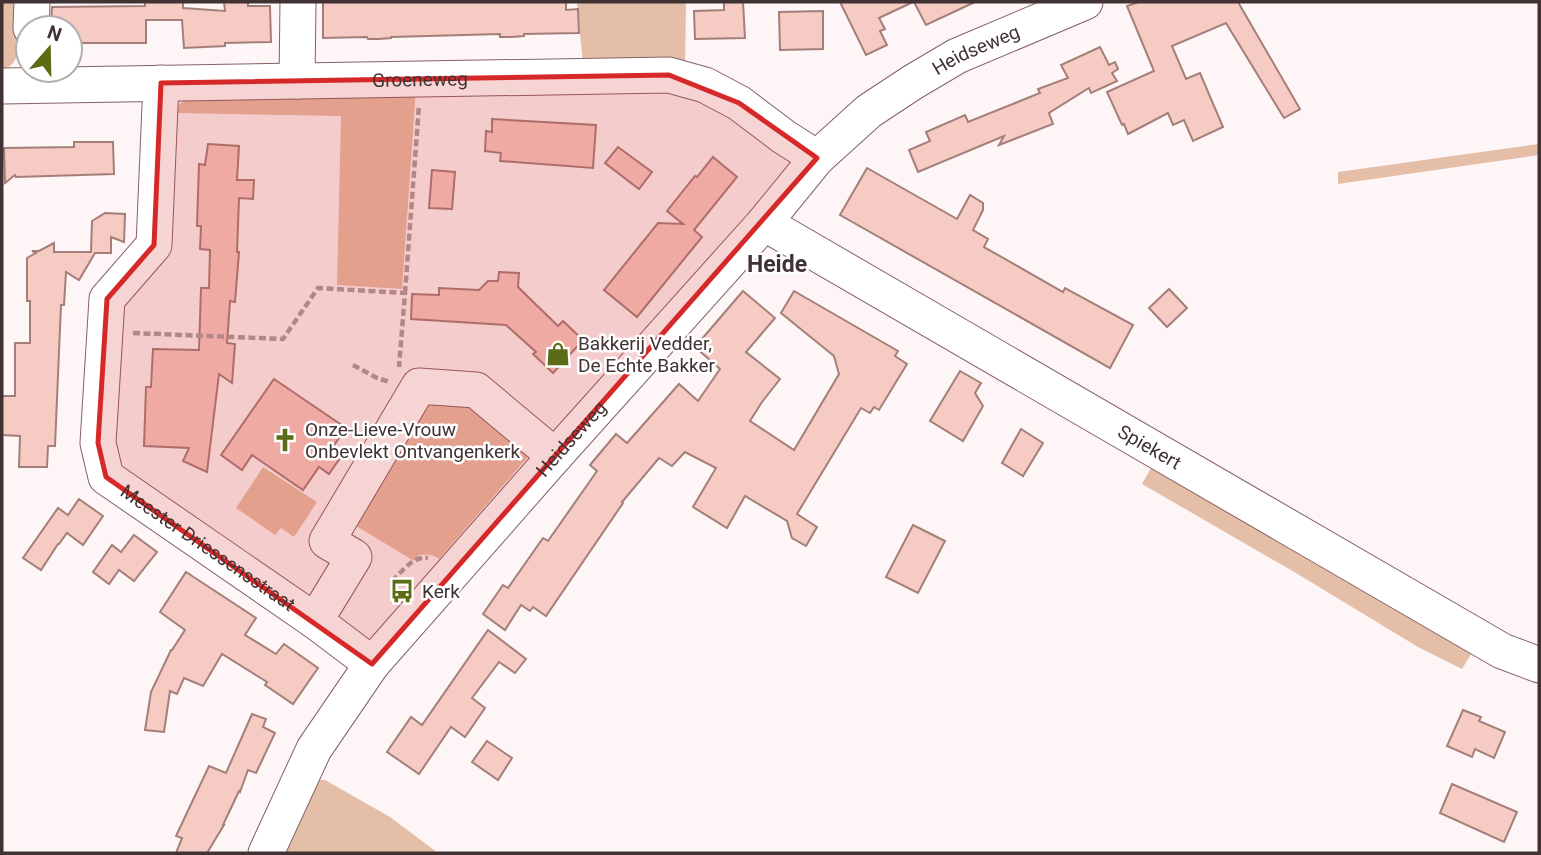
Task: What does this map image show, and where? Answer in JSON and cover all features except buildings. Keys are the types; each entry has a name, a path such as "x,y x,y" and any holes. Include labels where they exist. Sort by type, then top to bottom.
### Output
{"street":[{"path":"297,81 298,2"},
{"name":"Heidseweg","path":"266,853 314,749 373,664 764,223 817,158 869,111 924,75 957,56 1085,2"},
{"name":"Groeneweg","path":"84,81 161,83 669,75 705,85 739,103 817,158"},
{"name":"Meester Driessensstraat","path":"161,83 154,244 107,299 98,443 106,477 373,664"},
{"name":"Spiekert","path":"764,223 1502,651 1539,665"},
{"path":"315,621 354,557 327,541 406,388 419,386 476,390 555,456"}],"path":[{"path":"354,365 377,378 406,388 405,293 422,78"},
{"path":"105,332 283,339 318,288 405,293"}],"highlighted area":[{"path":"669,75 739,103 817,158 372,664 106,477 98,443 107,299 154,245 161,83"}],"shaded area":[{"path":"2,2 21,2 21,14 14,14 14,61 2,74"},
{"path":"577,2 686,2 685,69 583,64"},
{"path":"416,89 402,289 337,285 341,116 177,113 177,106 197,91"},
{"path":"1539,144 1539,155 1338,184 1338,172"},
{"path":"469,394 533,451 439,559 432,555 419,555 414,561 348,521 418,402"},
{"path":"1155,461 1476,646 1462,669 1418,647 1142,484"},
{"path":"263,467 317,502 294,537 281,528 275,535 236,508"},
{"path":"319,780 325,780 390,817 438,853 282,853"}],"place":[{"name":"Bakkerij Vedder, De Echte Bakker","path":"558,354"},
{"name":"Onze-Lieve-Vrouw Onbevlekt Ontvangenkerk","path":"285,440"},
{"name":"Kerk","path":"402,591"}],"district":[{"name":"Heide","path":"777,264"}]}
